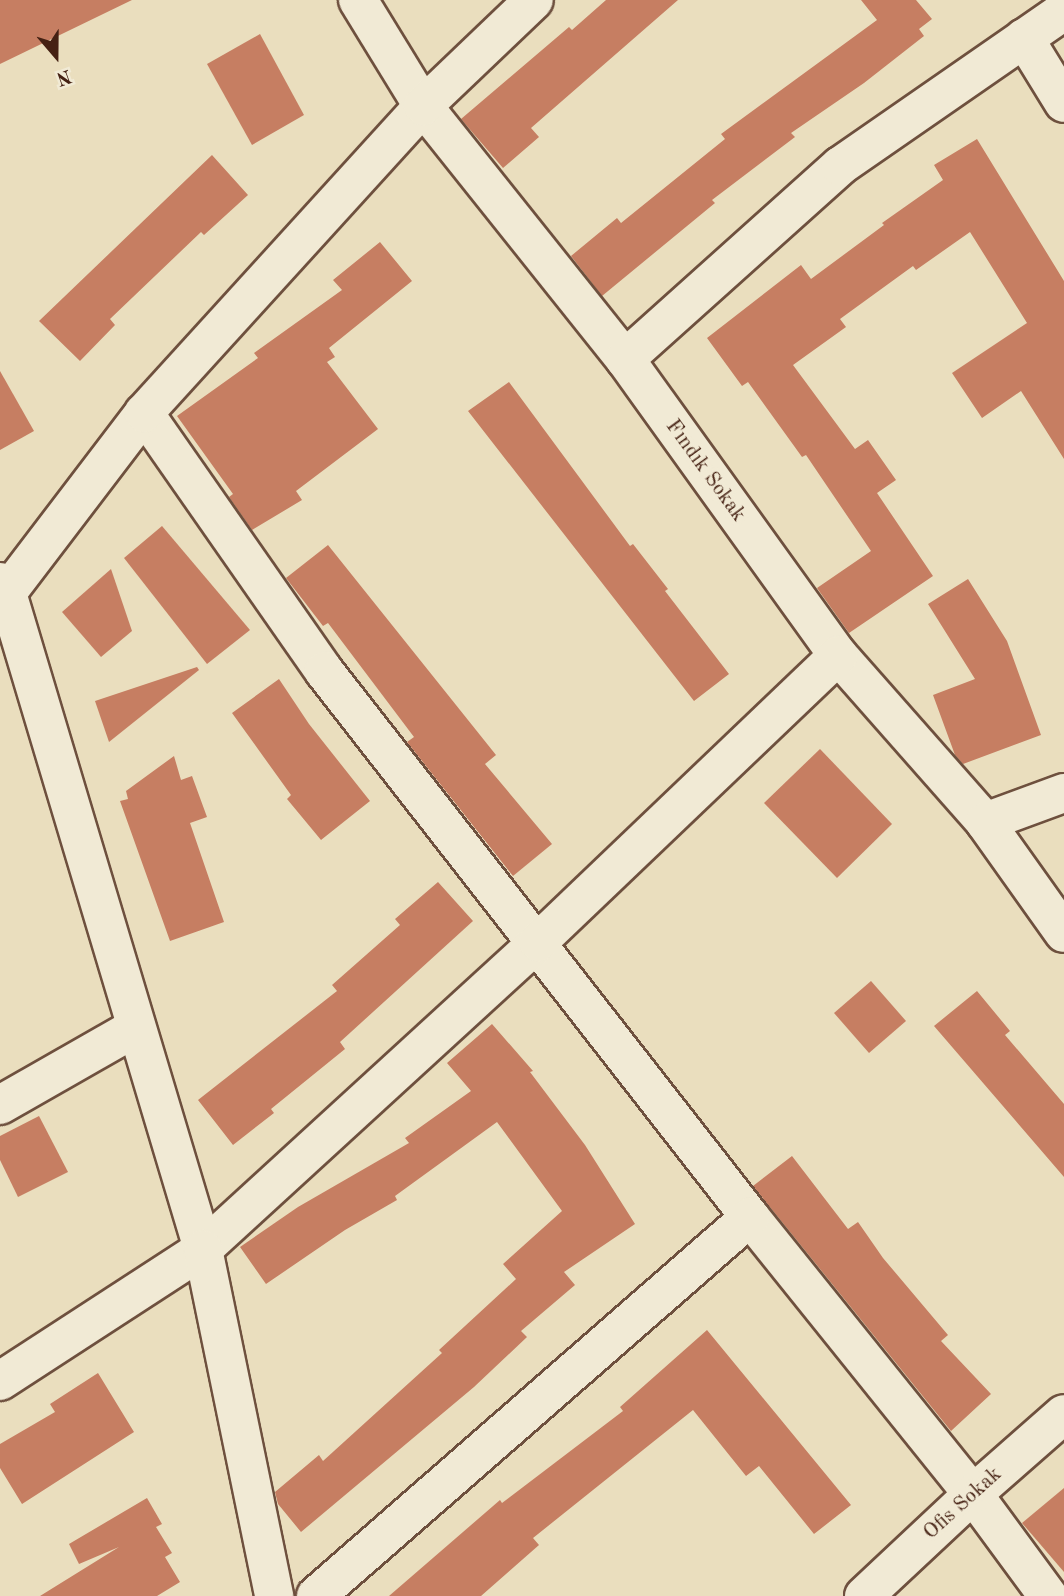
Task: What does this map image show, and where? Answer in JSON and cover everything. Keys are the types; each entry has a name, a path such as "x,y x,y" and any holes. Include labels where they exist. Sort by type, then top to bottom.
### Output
{"street":[{"name":"Fındık Sokak","path":"358,0 423,106 625,359 838,655 985,822 1064,933"},
{"path":"269,1593 204,1249 2,593 144,413 423,106 534,0"},
{"path":"625,359 840,166 1064,11"},
{"path":"1024,38 1064,103"},
{"path":"144,413 324,671 750,1217 973,1494 1048,1596"},
{"path":"0,1381 204,1249 538,942 838,655"},
{"path":"985,822 1064,793"},
{"path":"0,1105 135,1028"},
{"path":"316,1596 750,1217"},
{"name":"Ofis Sokak","path":"864,1596 1064,1414"}],"building":[{"path":"0,0 132,0 0,64"},
{"path":"606,0 678,0 531,128 539,137 503,168 461,119 569,27 572,30"},
{"path":"861,0 916,0 932,19 919,29 924,36 864,83 791,133 795,137 712,200 715,203 602,296 571,256 617,218 621,223 725,139 721,134 877,20"},
{"path":"260,34 304,115 252,145 207,64"},
{"path":"977,139 1064,281 1064,459 1021,391 982,418 952,373 1027,323 970,232 916,270 913,266 840,319 846,327 793,365 855,449 868,440 896,480 877,493 933,576 849,633 817,588 871,551 806,455 802,457 748,382 742,386 707,338 801,265 811,279 884,225 882,223 943,180 934,165"},
{"path":"212,155 248,195 204,235 201,232 110,319 115,325 80,361 39,321"},
{"path":"380,242 412,281 329,348 335,357 327,362 378,429 296,491 302,500 252,530 229,497 233,494 177,416 258,358 254,353 342,290 333,280"},
{"path":"0,371 34,431 0,450"},
{"path":"509,382 630,546 633,544 668,589 665,591 729,674 694,701 468,411"},
{"path":"162,526 250,630 207,664 124,558"},
{"path":"328,545 496,755 485,764 552,844 513,876 407,742 414,737 328,623 323,626 286,578"},
{"path":"111,569 132,631 101,657 62,612"},
{"path":"968,579 1007,641 1041,735 963,764 955,755 933,695 975,679 928,604"},
{"path":"197,667 199,670 109,742 95,701"},
{"path":"279,679 309,724 370,801 321,840 287,799 291,795 232,713"},
{"path":"820,749 892,824 837,878 764,803"},
{"path":"174,756 181,780 192,776 207,817 190,823 224,922 170,941 120,801 128,799 126,791"},
{"path":"438,882 473,921 340,1042 345,1049 271,1109 274,1113 233,1145 198,1100 337,991 332,985 400,925 395,919"},
{"path":"871,981 906,1021 869,1053 834,1013"},
{"path":"977,991 1010,1031 1005,1035 1064,1104 1064,1177 934,1026"},
{"path":"492,1024 533,1071 530,1072 585,1145 635,1224 564,1272 575,1285 521,1331 527,1337 474,1387 301,1532 278,1504 275,1492 319,1455 323,1461 442,1353 439,1350 516,1279 503,1264 562,1211 497,1122 395,1196 397,1200 345,1230 266,1284 240,1247 298,1207 409,1143 405,1138 471,1091 447,1063"},
{"path":"39,1116 68,1172 18,1197 0,1160 0,1136"},
{"path":"792,1156 848,1229 858,1222 883,1258 948,1335 941,1341 991,1394 951,1431 753,1186"},
{"path":"707,1330 851,1505 814,1534 759,1466 746,1476 693,1410 533,1538 539,1545 481,1596 389,1596 500,1500 502,1503 623,1411 620,1407"},
{"path":"98,1373 134,1432 22,1504 0,1468 0,1444 55,1412 50,1404"},
{"path":"1064,1488 1064,1572 1022,1523"},
{"path":"147,1498 162,1524 156,1527 172,1553 165,1557 180,1582 157,1596 40,1596 119,1547 79,1564 69,1544"}]}
